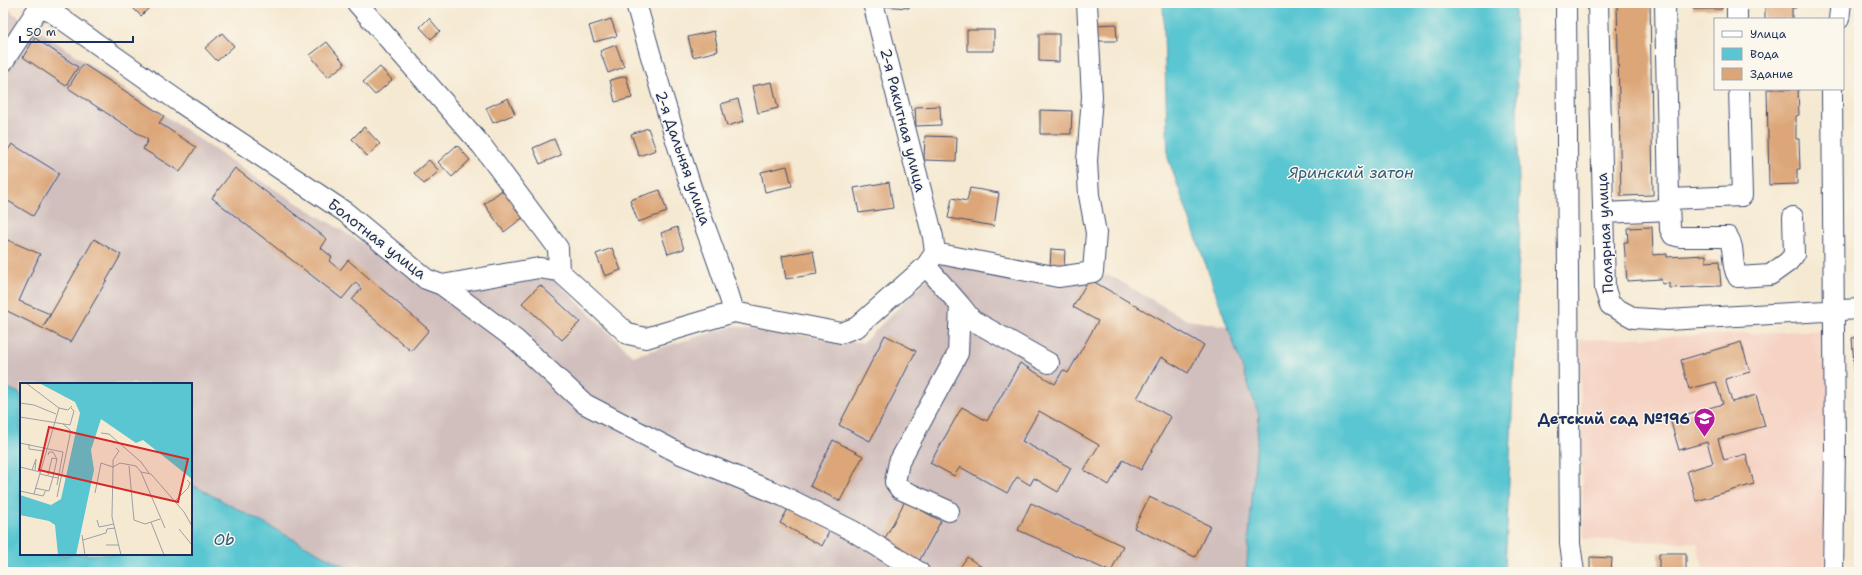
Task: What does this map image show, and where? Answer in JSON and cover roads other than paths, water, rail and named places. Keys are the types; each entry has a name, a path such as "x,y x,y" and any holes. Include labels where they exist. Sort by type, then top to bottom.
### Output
{"street":[{"path":"357,3 482,146 558,248 559,271 628,334 646,338 734,312 841,332 857,327 931,252"},
{"name":"2-я Дальняя улица","path":"636,3 660,91 692,189 724,276 734,312"},
{"name":"2-я Ракитная улица","path":"873,3 931,252"},
{"path":"931,252 1058,277 1093,272 1096,233 1089,195 1087,161 1092,97 1087,3"},
{"path":"1566,3 1570,544 1574,572"},
{"name":"Полярная улица","path":"1598,3 1605,289 1610,305 1634,318 1668,320 1859,309"},
{"path":"1665,3 1670,229 1673,234 1680,237 1728,237 1732,243 1734,272 1738,277 1770,275 1788,262 1794,255 1793,217"},
{"path":"1737,3 1737,18"},
{"path":"1839,18 1841,3"},
{"path":"3,62 40,4"},
{"name":"Болотная улица","path":"40,4 181,103 345,212 426,279 442,285 539,268 559,271"},
{"path":"1603,213 1742,196 1739,90"},
{"path":"1832,90 1835,450 1833,572"},
{"path":"931,252 960,304 972,320 1049,362"},
{"path":"442,285 516,340 585,404 681,454 783,496 853,531 918,572"},
{"path":"949,511 900,489 895,482 899,462 958,353 960,304"}],"water":[{"name":"Яринский затон","path":"1163,3 1515,3 1520,231 1505,572 1246,572 1259,415 1168,158"},
{"name":"Ob","path":"3,386 20,394 20,555 192,555 192,485 354,572 3,572"}],"place":[{"name":"Детский сад №196","path":"1705,438"}]}
